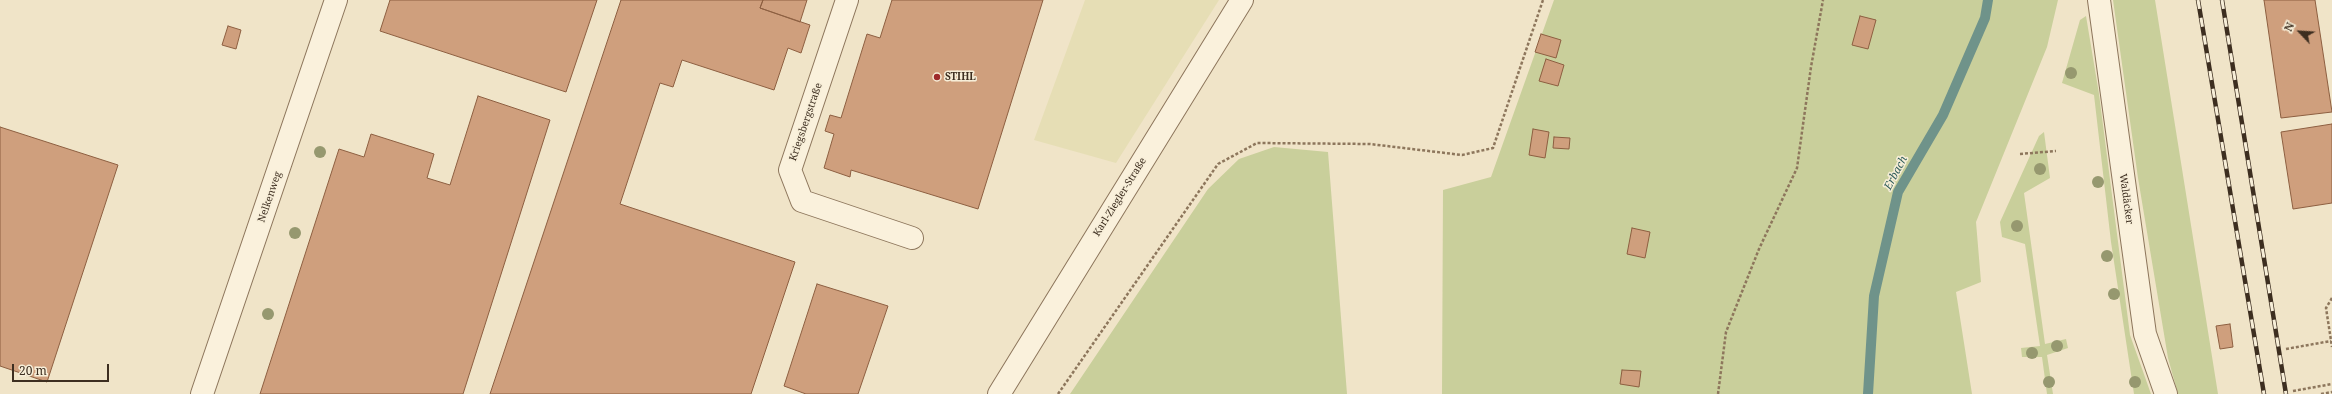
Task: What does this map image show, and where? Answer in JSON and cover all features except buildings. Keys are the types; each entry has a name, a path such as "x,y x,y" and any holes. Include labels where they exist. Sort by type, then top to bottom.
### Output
{"street":[{"name":"Nelkenweg","path":"202,394 336,0"},
{"name":"Kriegsbergstraße","path":"847,0 790,170 802,201 912,238"},
{"name":"Karl-Ziegler-Straße","path":"999,394 1242,0"},
{"name":"Waldäcker","path":"2099,0 2145,334 2166,394"}],"path":[{"path":"1058,394 1218,164 1257,143 1370,144 1462,155 1493,148 1543,0"},
{"path":"1718,394 1726,332 1759,249 1797,168 1823,0"},
{"path":"2020,154 2056,151"},
{"path":"2332,298 2326,308 2332,347"},
{"path":"2286,348 2331,341"},
{"path":"2293,391 2332,384"},
{"path":"2321,394 2332,392"}],"shaded area":[{"path":"1085,0 1219,0 1116,163 1034,140"}],"green space":[{"path":"1554,0 2058,0 2047,47 1976,222 1981,282 1956,292 1972,394 1442,394 1443,190 1491,177"},
{"path":"2113,0 2155,0 2218,394 2178,394 2168,358 2138,178"},
{"path":"2086,16 2099,94 2130,335 2151,394 2134,394 2111,242 2094,95 2062,83 2080,20"},
{"path":"2044,132 2050,178 2024,193 2045,344 2066,339 2068,348 2047,355 2053,394 2047,394 2042,357 2022,357 2021,348 2040,346 2025,244 2002,237 2000,222 2039,136"},
{"path":"1274,147 1328,152 1347,394 1070,394 1208,189 1239,159"}],"waterway":[{"name":"Erbach","path":"1868,394 1874,296 1898,192 1943,115 1985,18 1988,0"}],"railway":[{"path":"2198,0 2264,394"},
{"path":"2222,0 2286,394"}],"place":[{"name":"STIHL","path":"937,77"}]}
